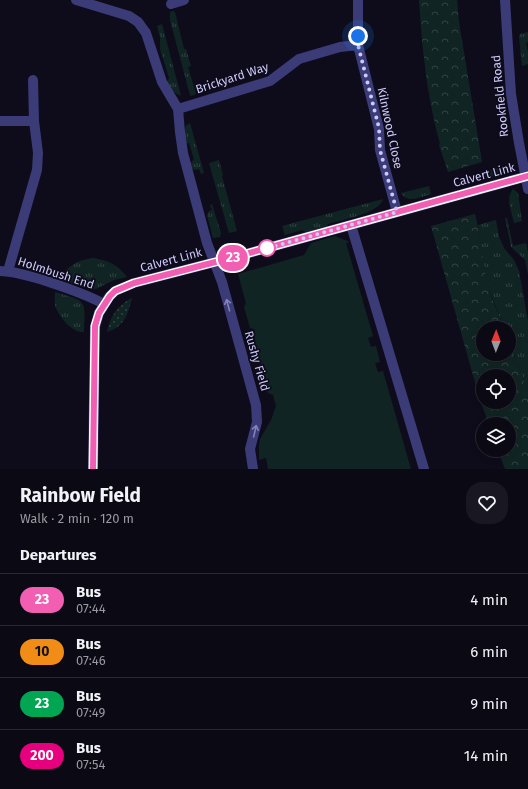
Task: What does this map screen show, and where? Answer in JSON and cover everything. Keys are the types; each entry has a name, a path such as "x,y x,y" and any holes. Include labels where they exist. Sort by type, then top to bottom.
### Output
{"street":[{"path":"76,0 129,16 138,22 146,33 156,67 164,86 178,109 183,153 207,243 215,262"},
{"path":"171,4 184,0"},
{"name":"Kilnwood Close","path":"358,0 358,45 379,128 380,150 397,212"},
{"name":"Rookfield Road","path":"506,0 511,94 528,188"},
{"name":"Brickyard Way","path":"178,109 270,81 276,78 291,64 299,59 340,47 358,45"},
{"path":"4,271 38,161 34,121 33,80"},
{"path":"0,121 34,121"},
{"name":"Calvert Link","path":"93,469 95,326 99,313 104,304 115,291 128,285 527,177"},
{"path":"351,225 424,469"},
{"name":"Rushy Field","path":"215,262 222,282 256,405 257,422 250,449 254,469"},
{"name":"Holmbush End","path":"4,271 16,272 87,295 104,304"}],"green space":[{"path":"419,0 457,0 459,22 482,162 448,172 439,145 428,90"},
{"path":"170,12 175,12 184,49 186,49 191,66 188,67 196,94 191,96 170,20"},
{"path":"162,24 181,96 172,91 167,82 169,78 160,49 160,37 157,26"},
{"path":"528,32 528,42 526,43 528,64 522,66 519,37 520,34"},
{"path":"190,123 204,173 201,174 199,169 192,169 190,164 194,159 189,143 185,144 185,129 187,124"},
{"path":"219,160 237,231 229,233 209,163"},
{"path":"513,164 512,169 505,174 467,184 466,177"},
{"path":"429,186 431,194 419,198 410,199 401,193"},
{"path":"513,189 518,193 522,221 514,223 509,201"},
{"path":"383,199 380,204 368,212 328,224 327,227 306,232 302,230 285,235 282,226"},
{"path":"212,204 221,233 220,237 213,238 207,215 209,211 212,210 210,205"},
{"path":"475,214 489,290 501,321 476,321 476,361 516,361 516,360 528,392 528,469 505,469 501,457 516,457 516,417 486,417 483,409 516,409 516,369 476,369 476,386 431,226"},
{"path":"505,218 507,218 513,246 526,243 528,253 528,274 525,260 511,247"},
{"path":"496,220 499,237 504,248 514,260 519,271 528,321 528,392 516,360 516,321 501,321 488,286 478,225"},
{"path":"335,236 350,242 346,243 373,336 368,338 371,347 376,346 380,362 375,363 378,372 383,371 411,469 268,469 266,458 259,460 260,439 271,420 276,406 273,395 268,393 254,343 254,329 250,328 244,307 246,303 238,274 304,255 311,243"},
{"path":"93,258 112,264 120,269 127,277 114,280 96,289 59,279 62,274 73,264 82,260"},
{"path":"55,292 79,300 82,303 85,313 84,332 80,332 67,324 58,312 55,306"},
{"path":"132,298 129,310 122,323 113,330 107,332 112,316 122,304"}],"bus line":[{"name":"23","path":"93,469 95,326 96,320 104,304 115,291 134,283 231,258 528,176"}],"route":[{"path":"267,248 261,250 397,212 380,150 379,128 358,45 358,36"}]}
